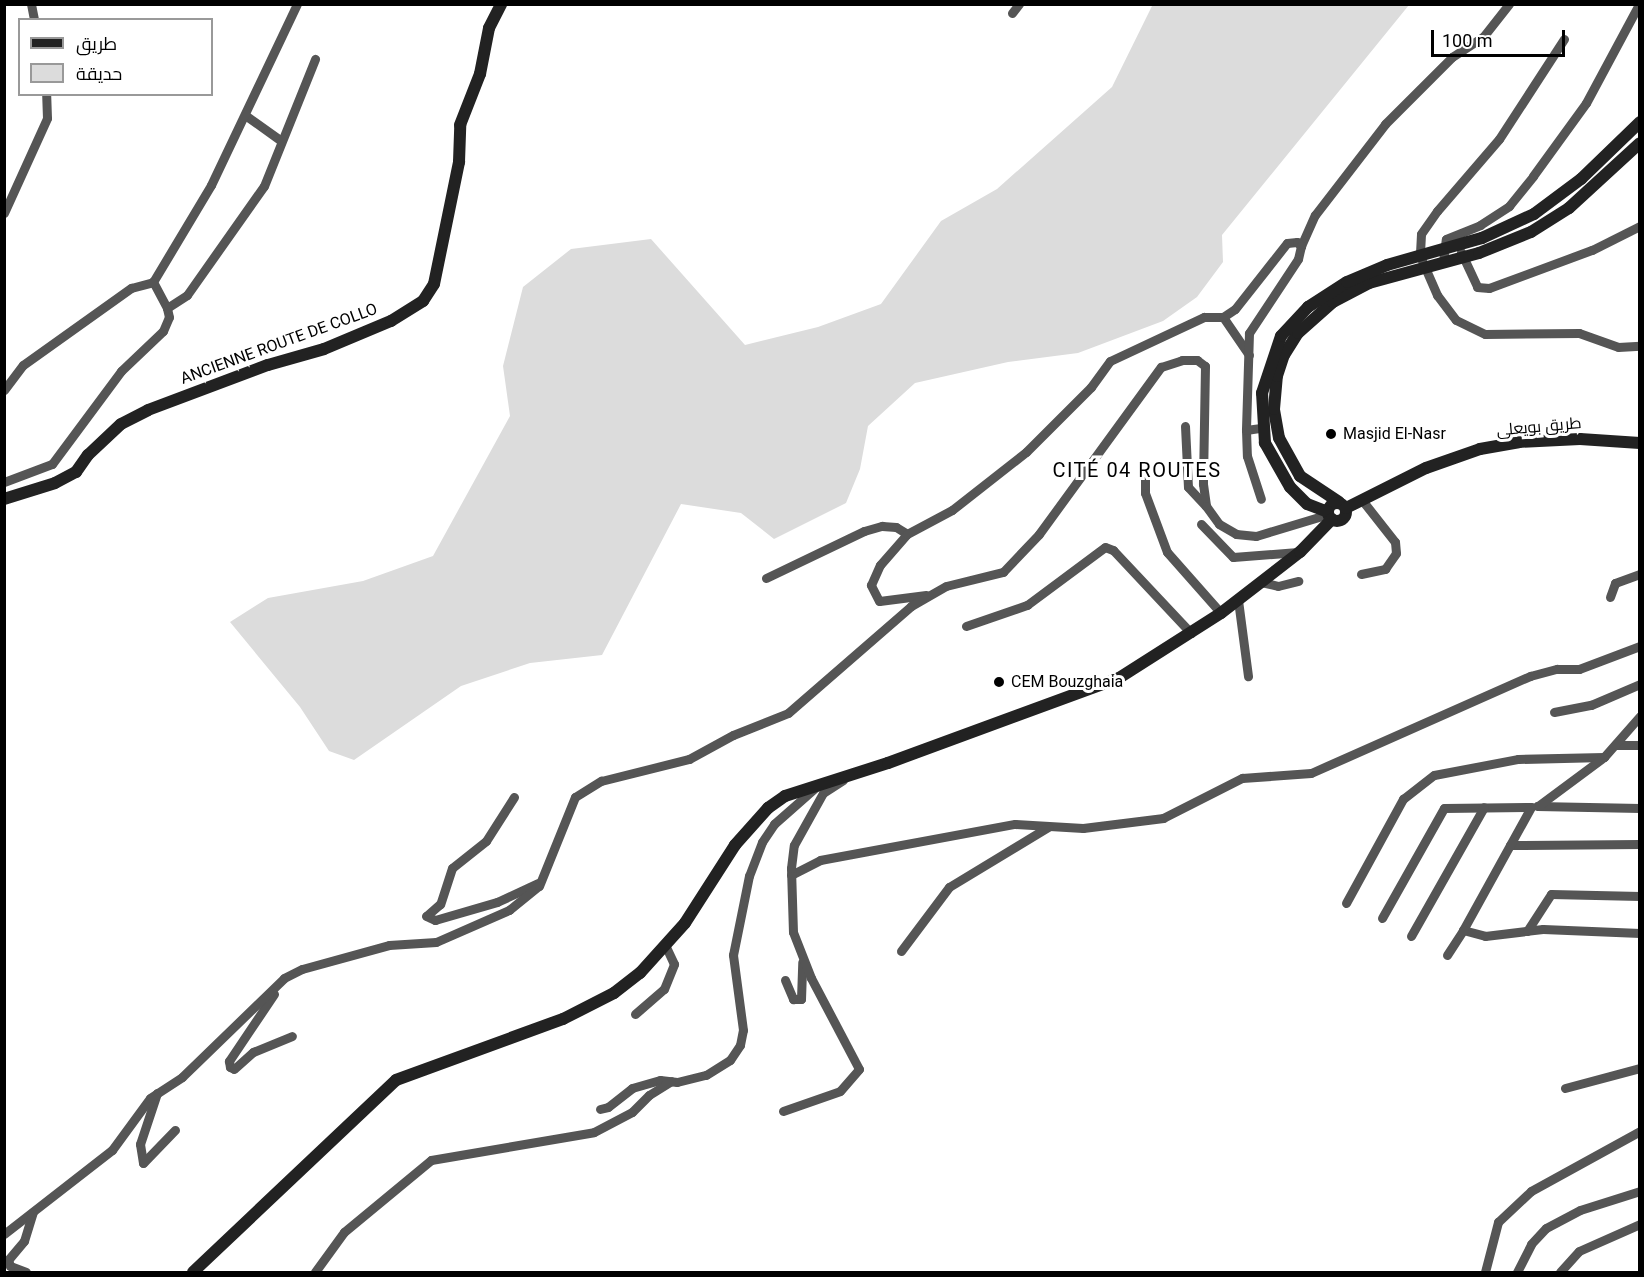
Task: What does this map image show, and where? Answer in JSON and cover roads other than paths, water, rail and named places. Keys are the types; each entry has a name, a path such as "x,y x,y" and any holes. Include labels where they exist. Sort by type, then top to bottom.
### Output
{"main road":[{"name":"ANCIENNE ROUTE DE COLLO","path":"4,499 55,483 76,472 88,455 121,424 148,410 324,349 399,317 423,301 434,284 459,162 460,125 480,74 489,28 501,4"},
{"path":"1330,515 1307,504 1290,487 1272,462 1261,428 1267,369 1274,348 1292,322 1347,282 1442,256 1461,244 1534,214 1581,179 1640,122"},
{"path":"1442,256 1462,258 1501,246 1547,223 1569,208 1640,142"},
{"path":"1342,505 1300,476 1279,438 1274,409 1284,355 1298,333 1333,302 1369,283 1422,262"},
{"name":"طريق بويعلى","path":"193,1272 396,1080 563,1019 615,993 666,947 735,845 768,808 785,796 1119,678 1221,613 1300,552 1330,515 1330,506 1362,500 1444,461 1499,445 1580,439 1640,443"}],"street":[{"path":"4,390 23,365 131,288 153,282 211,185 297,4"},
{"path":"1012,14 1019,4"},
{"path":"1261,499 1247,456 1249,333 1287,277 1315,215 1385,124 1452,57 1483,37 1509,4"},
{"path":"1442,256 1453,234 1480,225 1509,206 1533,176 1586,104 1639,4"},
{"path":"1564,39 1499,139 1437,210 1421,234 1422,262 1437,295 1456,320 1485,334 1579,333 1618,347 1640,346"},
{"path":"168,308 186,295 264,186 280,140 315,59"},
{"path":"4,213 47,118 46,96"},
{"path":"244,115 280,140"},
{"path":"1461,244 1462,258 1478,287 1489,288 1592,250 1640,226"},
{"path":"929,595 879,601 871,585 880,565 908,534 952,510 1026,452 1091,387 1110,361 1204,317 1223,317 1235,309 1287,243 1301,246"},
{"path":"4,482 52,464 121,371 163,331 169,317 168,308 153,282"},
{"path":"1223,317 1249,355"},
{"path":"4,1234 112,1149 158,1093 182,1077 284,978 303,969 390,945 436,942 509,910 524,901 540,882 575,797 601,781 689,759 733,735 788,713 868,640 929,595 946,586 1003,572 1014,562 1161,367 1182,360 1197,360 1205,366 1207,383 1202,424 1206,506"},
{"path":"1185,426 1188,487 1227,530 1246,536 1330,515"},
{"path":"1246,430 1261,428"},
{"path":"1145,464 1145,493 1163,544 1178,567 1221,613"},
{"path":"1361,574 1385,569 1396,553 1395,542 1362,500"},
{"path":"1201,524 1233,556 1264,556 1300,552"},
{"path":"766,578 864,531 882,526 896,527 908,534"},
{"path":"966,626 1027,605 1106,547 1113,550 1191,633"},
{"path":"1264,556 1276,571"},
{"path":"1610,597 1615,583 1640,574"},
{"path":"1261,582 1278,586 1299,581"},
{"path":"1238,600 1248,676"},
{"path":"791,875 820,860 1015,824 1083,828 1162,818 1242,778 1311,773 1530,676 1557,669 1579,669 1640,646"},
{"path":"1554,712 1591,705 1640,684"},
{"path":"1447,955 1534,806 1604,757 1640,716"},
{"path":"1615,745 1640,745"},
{"path":"1346,903 1403,799 1434,775 1518,759 1604,757"},
{"path":"783,1111 804,1100 840,1091 859,1069 801,954 793,932 791,875 794,845 823,794 855,772"},
{"path":"600,1109 608,1107 632,1088 660,1080 671,1081 706,1075 730,1060 740,1045 742,1030 733,955 749,876 762,842 774,824 821,782"},
{"path":"514,796 486,840 452,868 440,904 431,908 426,916 435,920 497,902 540,882"},
{"path":"1382,918 1444,808 1534,806 1640,808"},
{"path":"1411,936 1484,807"},
{"path":"901,951 949,887 1048,827"},
{"path":"1510,845 1640,844"},
{"path":"1527,931 1551,894 1640,896"},
{"path":"1463,930 1485,936 1527,931 1640,933"},
{"path":"635,1014 664,989 674,964 666,947"},
{"path":"785,980 793,999 801,999 801,954"},
{"path":"284,978 228,1061 230,1067 234,1069 253,1052 292,1035"},
{"path":"1565,1088 1640,1068"},
{"path":"315,1272 344,1232 431,1160 594,1132 632,1112 649,1095 671,1081"},
{"path":"158,1093 140,1144 142,1163 175,1130"},
{"path":"1485,1272 1498,1222 1531,1191 1640,1131"},
{"path":"1517,1272 1531,1244 1546,1228 1580,1210 1640,1191"},
{"path":"26,1272 10,1266 8,1260 24,1240 33,1212"},
{"path":"1560,1272 1579,1251 1640,1224"}],"place":[{"name":"Masjid El-Nasr","path":"1331,434"},
{"name":"CEM Bouzghaia","path":"999,682"}],"district":[{"name":"CITÉ 04 ROUTES","path":"1137,470"}]}
